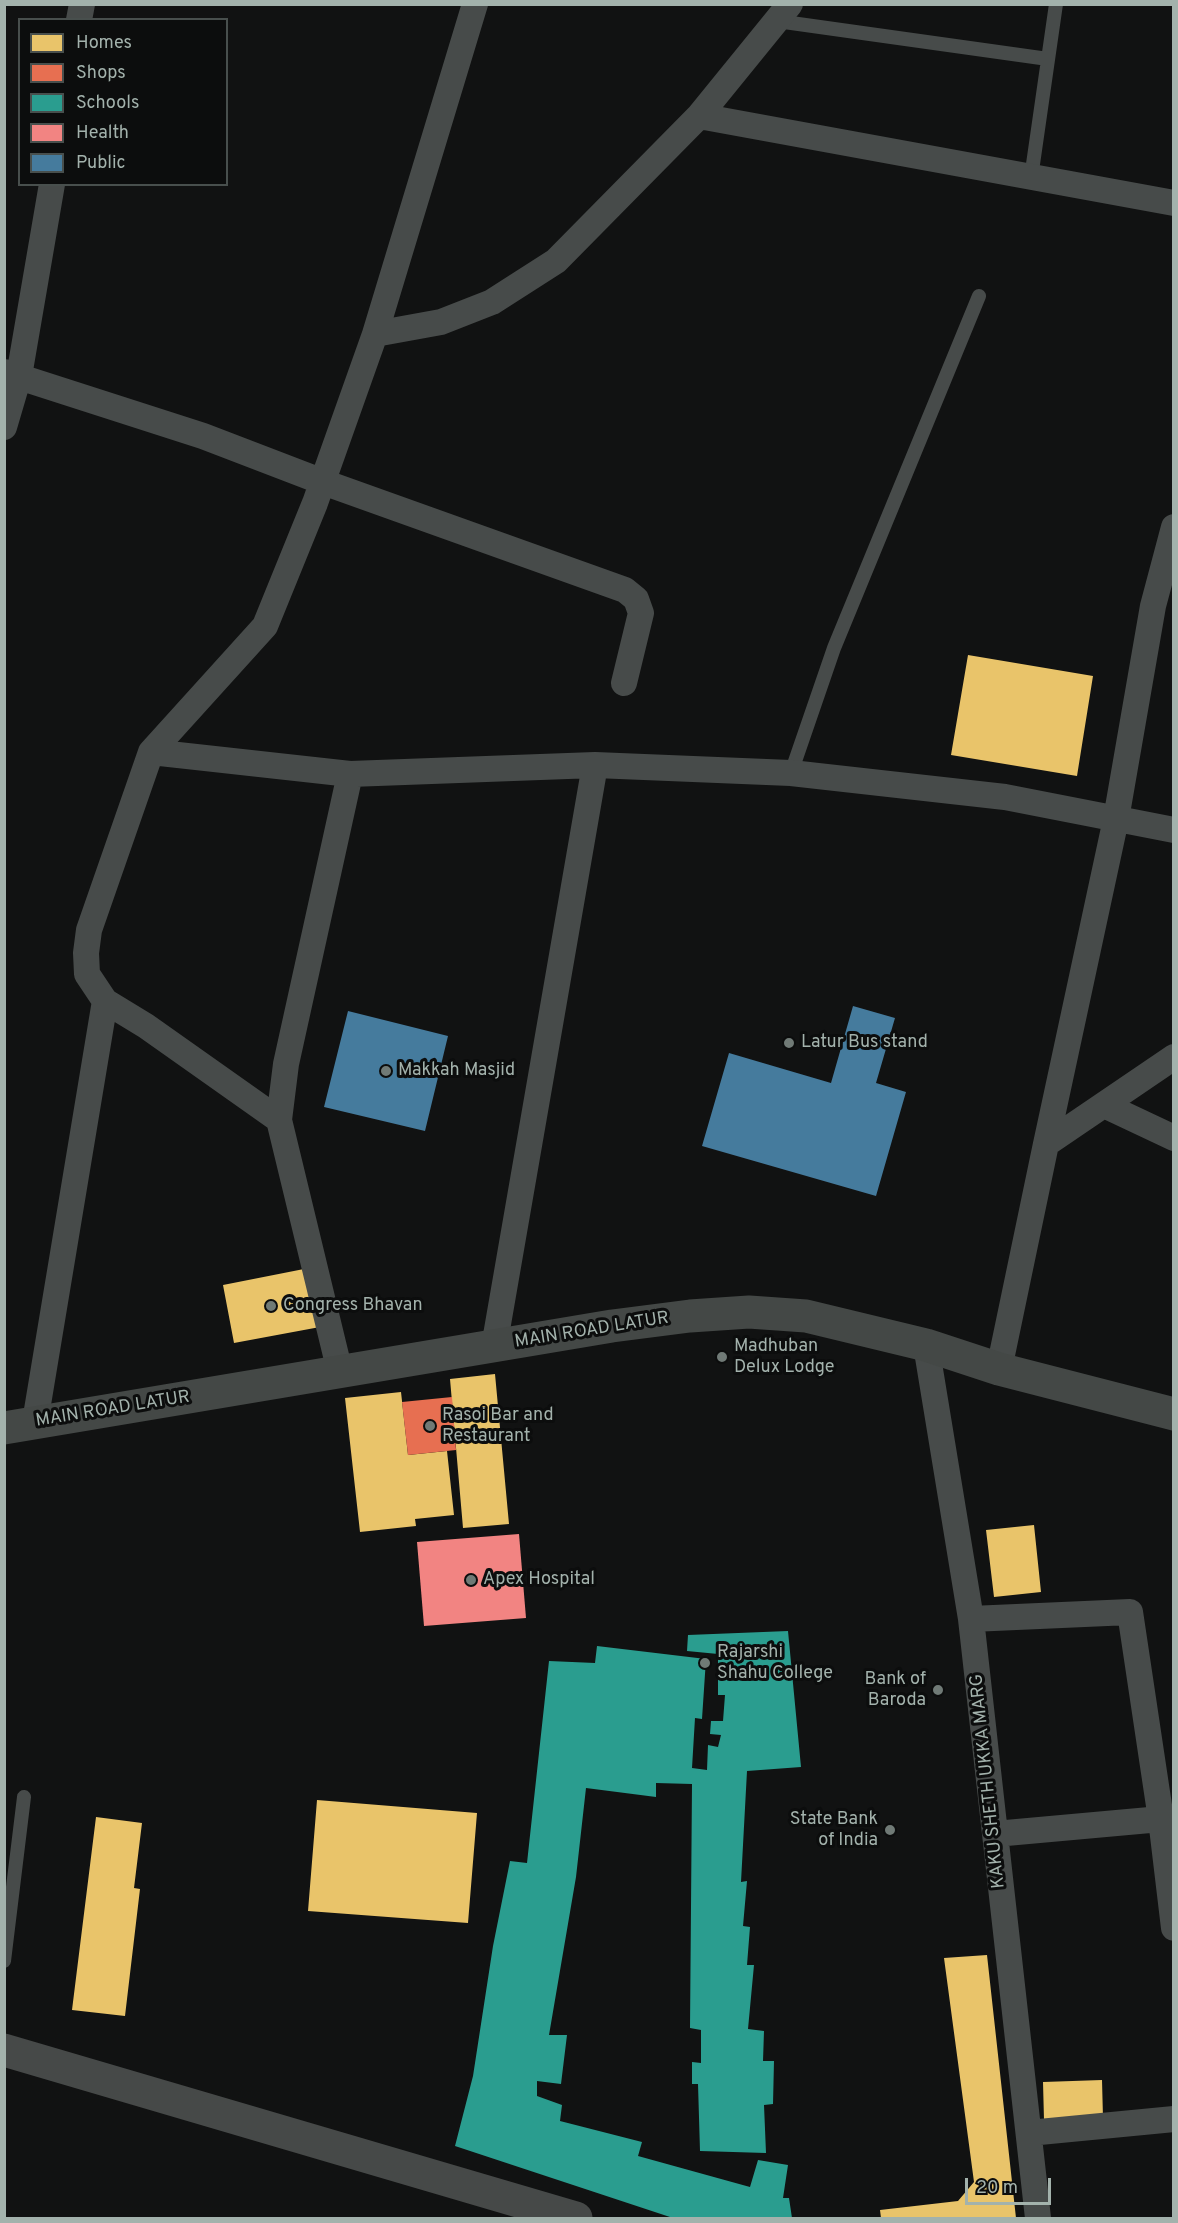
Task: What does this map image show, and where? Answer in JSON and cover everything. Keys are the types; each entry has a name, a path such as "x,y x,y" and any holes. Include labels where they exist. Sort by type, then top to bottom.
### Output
{"main road":[{"name":"MAIN ROAD LATUR","path":"20,1425 612,1326 690,1316 749,1312 806,1316 926,1345 999,1369 1173,1414"},
{"path":"4,2050 576,2218"}],"street":[{"path":"279,1120 146,1026 105,1001 87,974 86,953 89,930 151,752 265,626 322,482 375,334 476,4"},
{"path":"375,334 441,322 492,302 556,261 699,116 783,13"},
{"path":"699,116 1173,203"},
{"path":"4,427 12,374 52,186"},
{"path":"12,374 202,436 322,482 626,590 636,599 641,613 624,683"},
{"path":"999,1369 1116,819 1153,606 1173,527"},
{"path":"151,752 350,774 595,765 791,773 1005,797 1173,830"},
{"path":"494,1347 595,765"},
{"path":"340,1372 279,1120 286,1064 350,774"},
{"path":"20,1425 105,1001"},
{"path":"1046,1144 1173,1057"},
{"path":"1104,1105 1173,1138"},
{"name":"KAKU SHETH UKKA MARG","path":"926,1345 971,1619 1038,2218"},
{"path":"971,1619 1130,1612 1161,1819 1173,1928"},
{"path":"995,1834 1161,1819"},
{"path":"1029,2133 1173,2119"}],"lane":[{"path":"1031,178 1056,4"},
{"path":"783,13 1048,59"},
{"path":"791,773 834,648 979,296"},
{"path":"4,1961 24,1797"}],"building: Homes":[{"path":"968,655 1093,676 1077,776 951,755"},
{"name":"Congress Bhavan","path":"309,1268 320,1327 234,1343 223,1285"},
{"path":"495,1374 509,1524 463,1528 450,1379"},
{"path":"401,1392 408,1455 447,1451 454,1515 415,1519 416,1526 360,1532 345,1398"},
{"path":"1034,1525 1041,1592 994,1597 986,1530"},
{"path":"317,1800 477,1813 468,1923 308,1911"},
{"path":"96,1817 142,1823 134,1888 140,1889 125,2016 72,2010"},
{"path":"987,1955 1016,2218 881,2218 880,2210 958,2201 974,2182 944,1958"},
{"path":"1102,2080 1103,2118 1044,2120 1043,2082"}],"building: Shops":[{"name":"Rasoi Bar and Restaurant","path":"452,1397 456,1450 408,1455 402,1402"}],"building: Schools":[{"name":"Rajarshi Shahu College","path":"788,1631 801,1767 747,1771 741,1882 747,1881 743,1926 750,1927 747,1965 754,1965 748,2029 764,2031 763,2061 774,2061 773,2104 764,2105 766,2153 700,2151 698,2084 692,2084 692,2062 701,2063 701,2030 690,2028 692,1784 656,1783 656,1797 586,1788 576,1877 549,2035 567,2035 561,2084 537,2081 537,2096 562,2105 560,2121 642,2142 638,2156 750,2187 758,2160 788,2165 783,2198 789,2198 792,2218 673,2218 455,2146 473,2076 493,1946 510,1861 527,1863 549,1661 595,1663 597,1646 706,1659 702,1719 695,1718 692,1768 707,1770 708,1745 718,1747 721,1735 710,1734 711,1721 723,1721 725,1695 718,1695 718,1654 687,1651 688,1635"}],"building: Health":[{"name":"Apex Hospital","path":"519,1534 526,1618 424,1626 417,1542"}],"building: Public":[{"path":"853,1006 895,1018 876,1083 906,1092 876,1196 702,1146 729,1053 831,1083"},
{"name":"Makkah Masjid","path":"348,1011 448,1036 425,1131 324,1107"}],"place":[{"name":"Latur Bus stand","path":"789,1043"},
{"name":"Makkah Masjid","path":"386,1071"},
{"name":"Congress Bhavan","path":"271,1306"},
{"name":"Madhuban Delux Lodge","path":"722,1357"},
{"name":"Rasoi Bar and Restaurant","path":"430,1426"},
{"name":"Apex Hospital","path":"471,1580"},
{"name":"Rajarshi Shahu College","path":"705,1663"},
{"name":"Bank of Baroda","path":"938,1690"},
{"name":"State Bank of India","path":"890,1830"}]}
